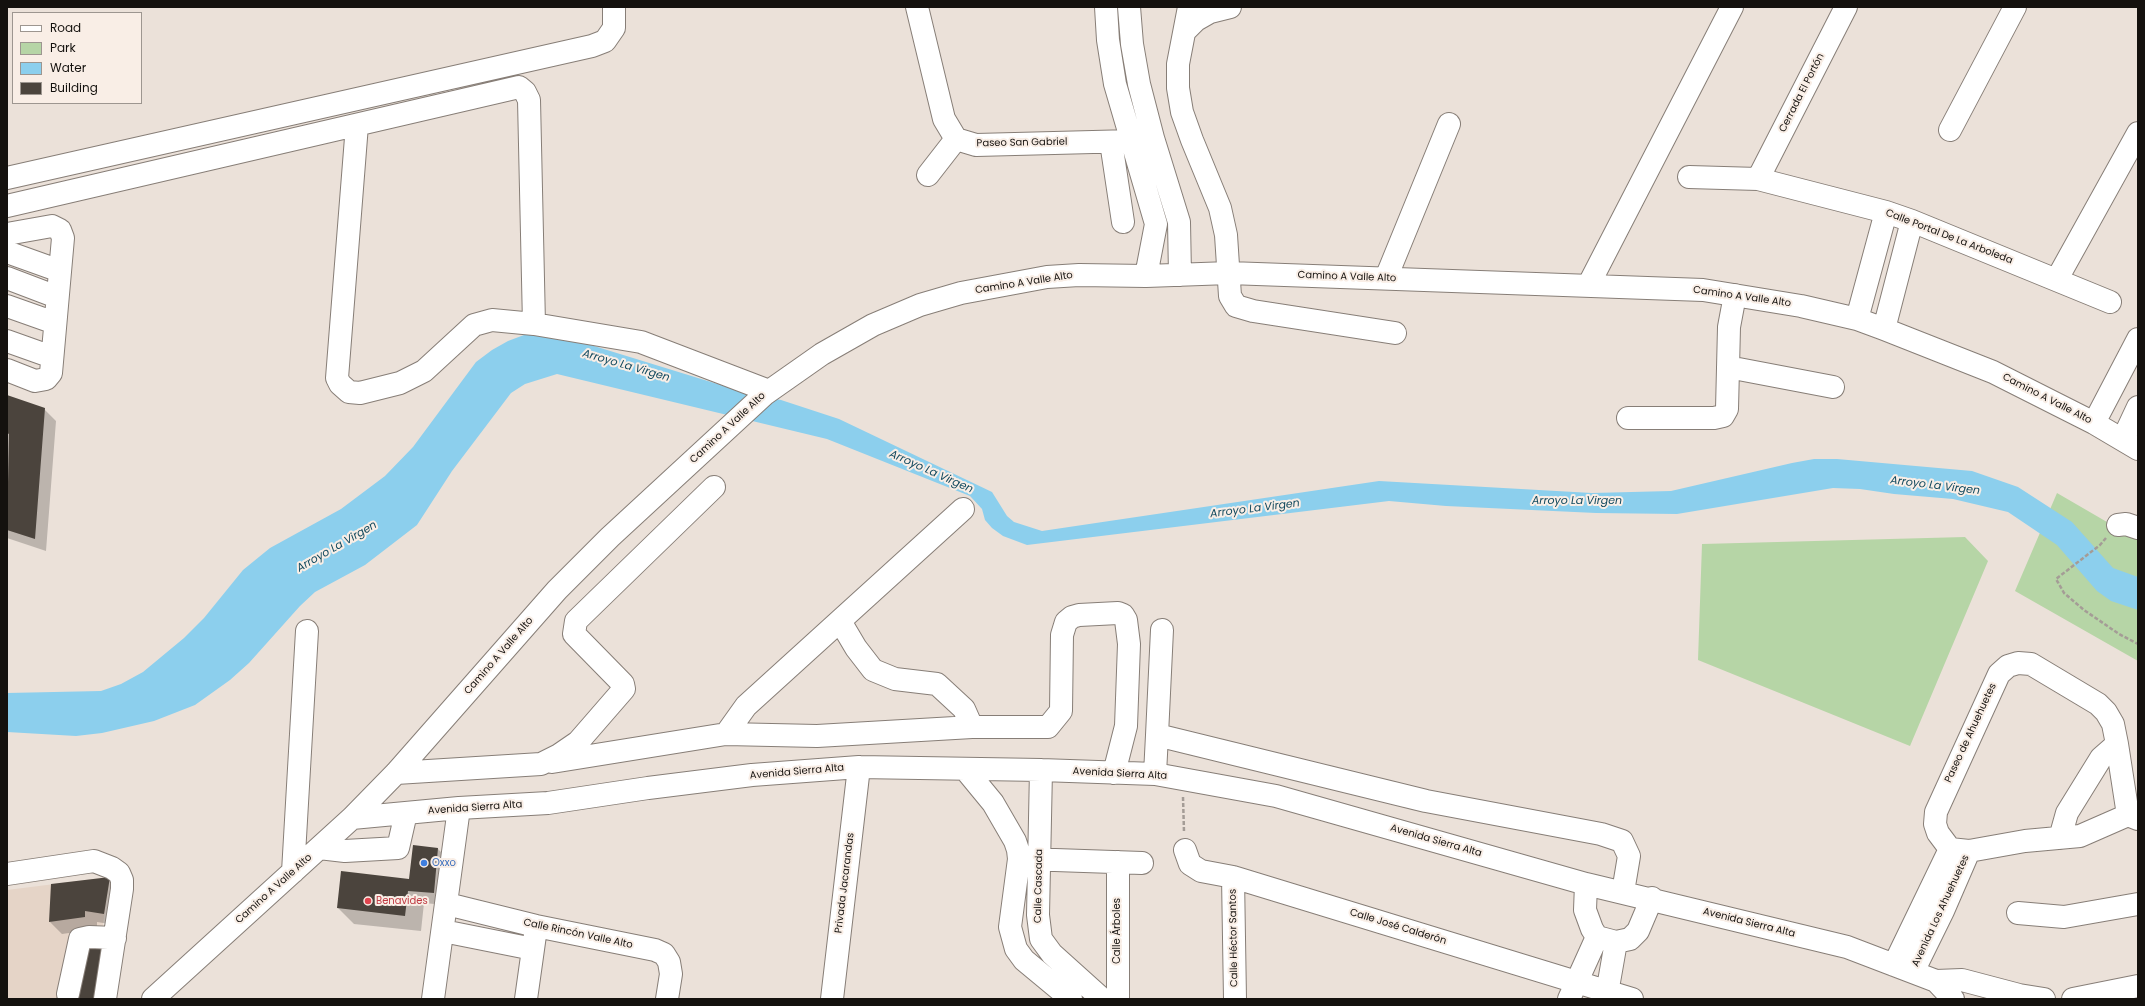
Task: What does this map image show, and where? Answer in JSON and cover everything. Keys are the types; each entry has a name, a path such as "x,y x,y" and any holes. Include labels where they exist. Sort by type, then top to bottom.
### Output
{"street":[{"path":"7,178 592,46 605,41 614,28 614,7"},
{"path":"917,7 944,119 956,139 928,175"},
{"path":"1106,7 1108,40 1115,84 1156,224 1153,246 1146,276"},
{"path":"1123,222 1138,76 1132,44 1129,7"},
{"path":"1189,7 1178,64 1178,88 1182,112 1220,208 1226,235 1230,296 1236,306 1253,311 1395,332"},
{"path":"1185,31 1196,20 1210,12 1230,7"},
{"path":"1588,286 1732,7"},
{"name":"Cerrada El Portón","path":"1758,179 1846,7"},
{"path":"1950,130 2015,7"},
{"path":"7,206 519,87 525,92 529,100 534,324"},
{"path":"1386,278 1449,124"},
{"path":"357,125 338,378 340,384 349,392 360,393 400,383 424,371 474,325 492,320 534,324 641,342 767,392"},
{"path":"2057,279 2138,133"},
{"name":"Paseo San Gabriel","path":"956,139 976,145 1132,140"},
{"path":"1132,140 1179,222 1180,275"},
{"name":"Calle Portal De La Arboleda","path":"1689,177 1758,179 1886,212 2057,279 2110,302"},
{"path":"1857,320 1886,212"},
{"path":"1884,329 1912,221"},
{"path":"1156,224 1179,222"},
{"path":"7,234 52,226 60,230 63,238 51,373 46,379 35,381 7,370"},
{"path":"7,252 60,271"},
{"name":"Camino A Valle Alto","path":"153,999 352,818 396,773 557,590 610,537 767,392 822,354 873,325 920,305 961,293 1047,277 1080,275 1146,276 1229,273 1703,290 1801,306 1857,320 1884,329 1993,372 2094,423 2130,444"},
{"path":"7,278 57,297"},
{"path":"1628,418 1714,418 1723,416 1728,409 1729,327 1735,295"},
{"path":"7,306 55,323"},
{"path":"2094,423 2138,339"},
{"path":"7,341 52,357"},
{"path":"1728,367 1833,387"},
{"path":"2130,444 2138,407"},
{"path":"541,764 559,755 578,742 624,689 623,684 574,634 576,621 714,487"},
{"path":"726,734 746,706 963,509"},
{"path":"396,773 541,764 726,734 817,736 972,727 1048,727 1061,711 1063,627 1066,622 1079,615 1118,612 1123,615 1126,620 1129,644 1126,726 1114,773"},
{"path":"840,621 856,648 873,670 895,679 937,684 964,709 972,727"},
{"path":"1155,774 1162,630"},
{"path":"293,872 307,631"},
{"name":"Paseo de Ahuehuetes","path":"1960,850 1938,833 1935,824 1936,812 1999,674 2008,666 2018,663 2030,664 2098,704 2106,712 2113,724 2133,817"},
{"path":"1157,736 1426,801 1601,834 1622,841 1629,856 1623,892"},
{"path":"2060,838 2068,813 2101,758 2117,744"},
{"name":"Avenida Sierra Alta","path":"352,818 459,808 548,803 648,788 745,776 859,767 1041,770 1155,774 1276,796 1586,884 1652,898 1847,947 1936,981 1962,980 2019,995 2044,999"},
{"name":"Privada Jacarandas","path":"832,999 859,767"},
{"name":"Calle Cascada","path":"965,769 993,803 1015,841 1029,859 1038,928 1041,939 1052,954 1102,999"},
{"name":"Calle Cascada","path":"1041,770 1029,859 1010,927 1016,949 1024,960 1071,999"},
{"path":"433,999 459,808"},
{"path":"319,848 345,852 398,848 406,813"},
{"name":"Avenida Los Ahuehuetes","path":"1903,969 1960,850 2025,841 2080,836 2133,817"},
{"name":"Calle José Calderón","path":"1187,857 1201,871 1233,877 1573,990 1632,999"},
{"path":"1029,859 1142,863"},
{"path":"7,874 94,861 112,868 119,873 122,880 122,889 105,999"},
{"name":"Calle Árboles","path":"1118,862 1118,999"},
{"name":"Calle Héctor Santos","path":"1233,877 1235,999"},
{"path":"1586,884 1585,910 1587,920 1606,939 1607,995"},
{"path":"1606,939 1630,939 1638,932 1652,898"},
{"name":"Calle Rincón Valle Alto","path":"447,904 536,926 655,950 664,954 669,962 671,974 667,999"},
{"path":"2018,912 2064,918 2138,904"},
{"path":"526,999 536,926"},
{"path":"443,931 533,949"},
{"path":"68,994 80,939 89,937 115,938"},
{"path":"1573,990 1606,939"},
{"path":"1037,971 1052,954"},
{"name":"Avenida Sierra Alta","path":"1936,981 1953,999"},
{"path":"2073,999 2138,986"}],"path":[{"path":"2100,546 2056,579 2064,593 2084,610 2119,634 2138,644"},
{"path":"1182,778 1187,857"}],"shaded area":[{"path":"110,877 92,999 7,999 7,890"}],"green space":[{"path":"2057,493 2138,540 2138,661 2015,591"},
{"path":"1965,537 1988,561 1910,746 1698,660 1702,544"}],"water":[{"name":"Arroyo La Virgen","path":"536,333 555,334 750,394 781,400 839,419 992,492 1007,516 1014,522 1042,531 1379,481 1592,493 1671,491 1792,463 1814,459 1837,459 1972,471 2018,487 2072,522 2113,568 2138,577 2138,610 2111,601 2097,591 2057,545 2008,512 1953,499 1894,494 1860,489 1833,488 1677,514 1596,513 1446,506 1389,501 1027,545 1003,536 992,528 985,520 982,509 970,496 827,439 557,374 525,384 511,393 452,471 417,525 365,565 315,592 300,606 249,663 230,680 195,705 154,721 102,733 76,736 7,732 7,693 101,691 121,684 143,672 184,638 204,618 243,570 270,548 341,509 385,476 413,447 476,362 492,350 508,341 524,335"}],"building":[{"path":"7,395 45,408 35,539 7,530 9,434 7,433"},
{"path":"413,845 438,848 434,893 408,891 405,916 337,908 341,871 409,879"},
{"path":"110,877 104,914 85,911 85,917 49,922 51,884"},
{"path":"81,943 102,945 94,999 73,999"}],"place":[{"name":"Oxxo","path":"424,863"},
{"name":"Benavides","path":"368,901"}]}
